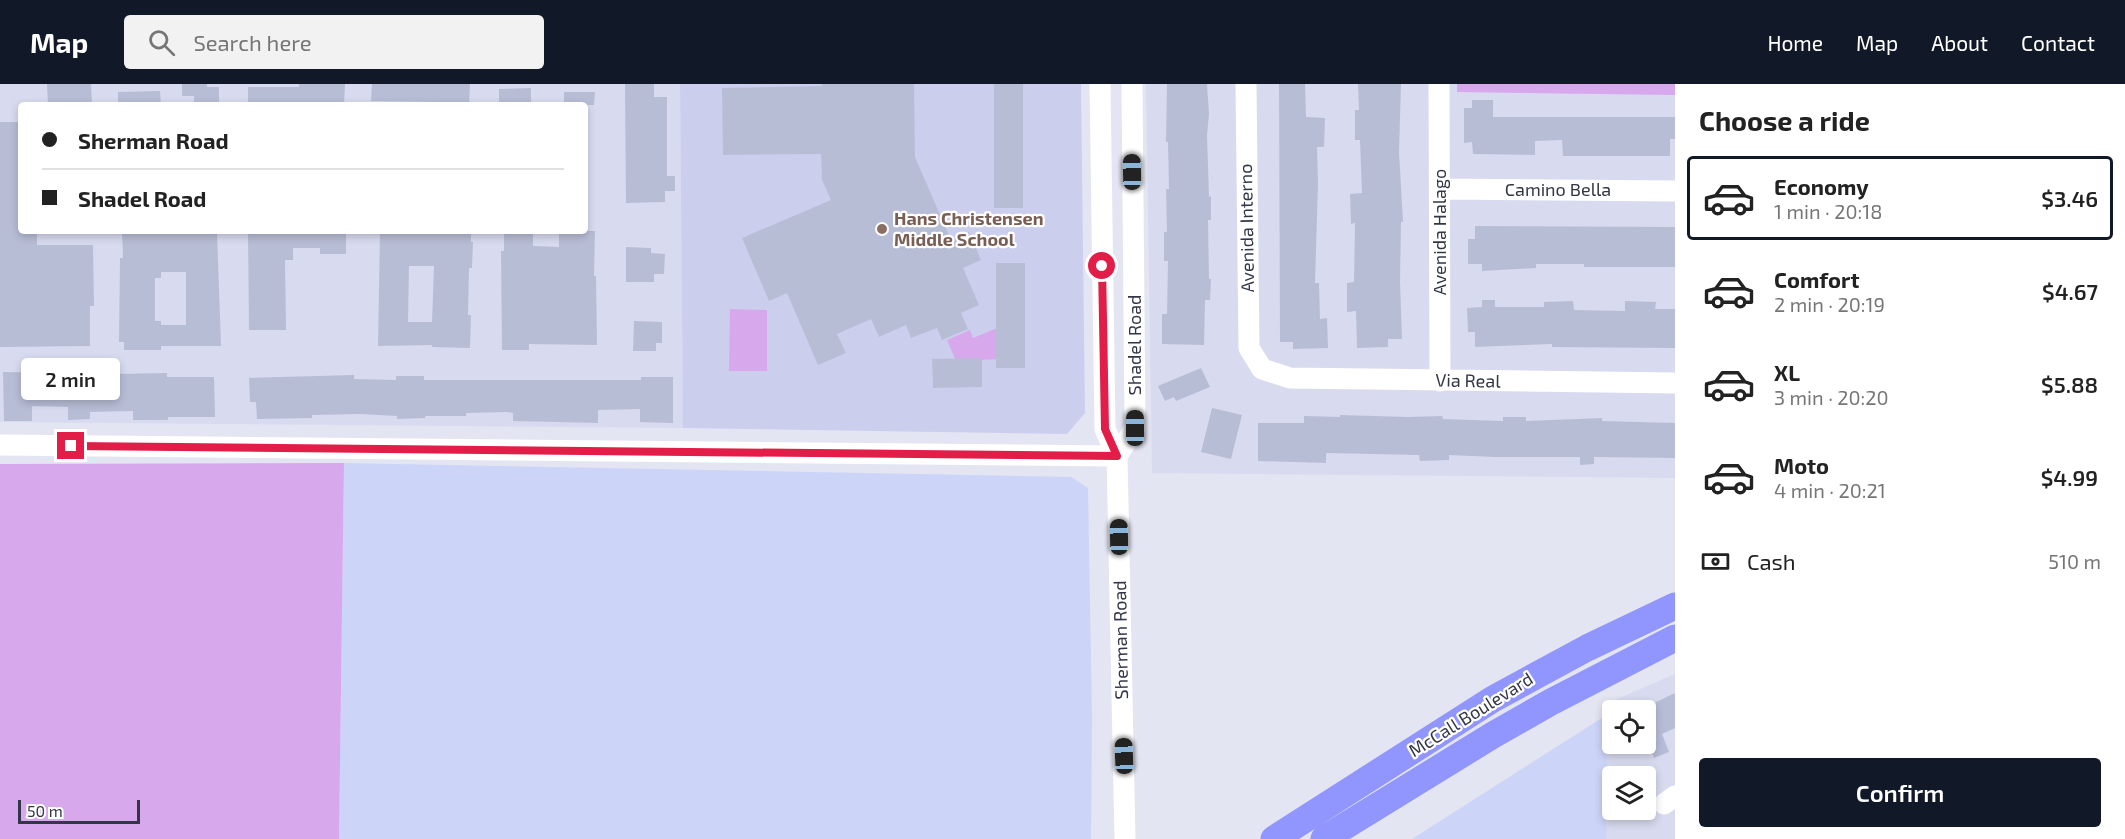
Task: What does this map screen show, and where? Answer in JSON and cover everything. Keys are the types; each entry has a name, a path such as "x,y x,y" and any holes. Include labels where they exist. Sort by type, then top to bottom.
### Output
{"main road":[{"name":"McCall Boulevard","path":"1274,839 1493,699 1587,648 1675,606"},
{"path":"1551,702 1563,680 1675,624"},
{"name":"McCall Boulevard","path":"1324,839 1493,735 1551,702 1675,638"}],"street":[{"name":"Sherman Road","path":"1100,84 1105,429 1117,456 1125,839"},
{"name":"Shadel Road","path":"1117,456 1135,428 1132,84"},
{"name":"Avenida Interno","path":"1246,84 1249,348 1262,369"},
{"name":"Avenida Halago","path":"1439,84 1440,381"},
{"name":"Camino Bella","path":"1441,189 1675,191"},
{"name":"Via Real","path":"1262,369 1290,378 1675,383"},
{"path":"0,445 1117,456"}],"shaded area":[{"path":"0,84 680,84 683,428 0,422"},
{"name":"Hans Christensen Middle School","path":"680,84 1081,84 1085,413 1067,434 683,428"},
{"path":"1146,84 1675,84 1675,478 1152,473"},
{"path":"1457,84 1675,84 1675,95 1457,92"},
{"path":"730,309 767,310 767,371 729,371"},
{"path":"1002,326 1003,359 956,361 947,340 970,330 973,338"},
{"path":"344,463 1071,477 1088,488 1092,718 1091,839 339,839"},
{"path":"344,463 339,839 0,839 0,464"},
{"path":"1675,674 1675,839 1606,839 1606,820 1656,820 1656,766 1607,766 1607,754 1656,754 1656,700 1615,700"},
{"path":"1602,718 1602,754 1607,754 1607,766 1602,766 1602,820 1606,820 1606,839 1412,839"}],"building":[{"path":"47,84 91,84 92,102 48,102"},
{"path":"182,84 207,84 207,87 219,87 219,102 194,102 194,96 182,96"},
{"path":"299,84 345,84 344,102 248,102 248,87 299,87"},
{"path":"372,84 470,84 469,102 371,101"},
{"path":"625,84 654,84 654,97 667,97 667,176 675,176 675,191 665,191 665,202 626,203"},
{"path":"822,84 914,84 915,157 951,240 969,232 981,260 963,268 979,305 961,313 968,329 942,340 937,328 911,338 906,325 879,337 871,319 837,334 846,353 818,365 787,293 769,301 742,238 831,200 822,180 821,154 723,155 722,88 822,86"},
{"path":"994,84 1023,84 1023,208 994,208"},
{"path":"1167,84 1207,84 1209,197 1211,196 1211,220 1208,220 1209,279 1211,279 1210,300 1205,300 1204,345 1162,344 1162,314 1167,314 1168,261 1164,261 1164,232 1167,232 1166,189 1169,189 1168,142 1166,142"},
{"path":"1279,84 1305,84 1306,117 1325,118 1324,147 1317,147 1315,283 1319,283 1320,319 1327,318 1328,348 1293,349 1293,342 1280,342"},
{"path":"1358,84 1401,84 1399,152 1403,222 1401,222 1400,281 1402,339 1388,339 1388,347 1357,348 1356,311 1347,312 1347,283 1354,282 1355,223 1351,224 1350,194 1362,193 1360,140 1355,140 1355,110 1359,110"},
{"path":"531,88 531,102 499,102 499,89"},
{"path":"160,91 161,102 118,102 118,92"},
{"path":"564,92 595,92 594,105 588,105 588,102 564,102"},
{"path":"1472,100 1493,100 1493,117 1675,117 1675,139 1670,139 1670,156 1563,156 1562,140 1535,141 1535,155 1473,154 1472,142 1464,143 1464,108 1472,108"},
{"path":"0,122 18,122 18,234 37,234 37,245 93,245 94,306 90,306 90,346 0,347"},
{"path":"1475,226 1675,227 1675,267 1584,267 1584,264 1536,264 1536,268 1482,271 1482,264 1468,264 1468,239 1475,239"},
{"path":"588,231 595,231 597,345 529,344 529,350 502,350 501,251 504,251 504,234 533,234 533,246 559,247 559,234 588,234"},
{"path":"122,234 217,234 221,346 161,346 161,350 124,350 124,342 119,342 120,258 123,258","holes":["161,272 186,272 186,325 161,325 161,321 155,321 155,278 161,278"]},
{"path":"248,234 346,234 346,254 320,254 320,248 293,248 293,260 285,260 286,330 249,330"},
{"path":"380,234 471,234 471,242 473,242 472,268 469,268 468,315 471,315 470,348 432,347 432,345 378,346","holes":["409,266 434,266 432,322 408,322"]},
{"path":"626,247 651,248 651,253 665,254 664,274 654,274 654,282 626,282"},
{"path":"996,263 1025,263 1025,368 996,368"},
{"path":"1482,300 1495,300 1495,307 1544,307 1544,302 1573,301 1574,310 1625,311 1625,301 1656,302 1655,309 1675,309 1675,348 1552,347 1552,344 1475,347 1475,332 1468,332 1467,308 1482,307"},
{"path":"634,321 662,322 662,343 656,343 656,351 633,351"},
{"path":"982,358 982,387 933,388 932,359"},
{"path":"1201,368 1210,387 1176,401 1174,397 1165,401 1158,386"},
{"path":"3,372 66,373 66,375 167,373 167,377 214,377 215,417 133,420 133,411 90,412 90,419 68,420 68,407 32,406 32,421 4,421"},
{"path":"354,375 354,379 396,380 396,376 424,376 424,380 641,380 641,377 673,377 673,423 640,422 640,409 598,410 598,423 513,421 513,413 506,412 397,419 397,416 360,414 257,419 256,402 250,402 249,378"},
{"path":"1212,408 1242,415 1231,459 1201,452"},
{"path":"1340,415 1442,416 1443,419 1503,421 1503,417 1526,417 1526,421 1602,418 1602,421 1675,423 1675,458 1594,457 1594,464 1580,465 1580,457 1449,455 1449,460 1420,461 1419,455 1326,453 1326,463 1258,461 1258,423 1304,423 1304,416 1340,417"},
{"path":"1675,693 1675,728 1662,734 1669,752 1654,758 1652,754 1656,754 1656,702"}],"place":[{"name":"Hans Christensen Middle School","path":"882,229"}],"route":[{"path":"71,446 1117,456 1105,429 1102,266"}]}
